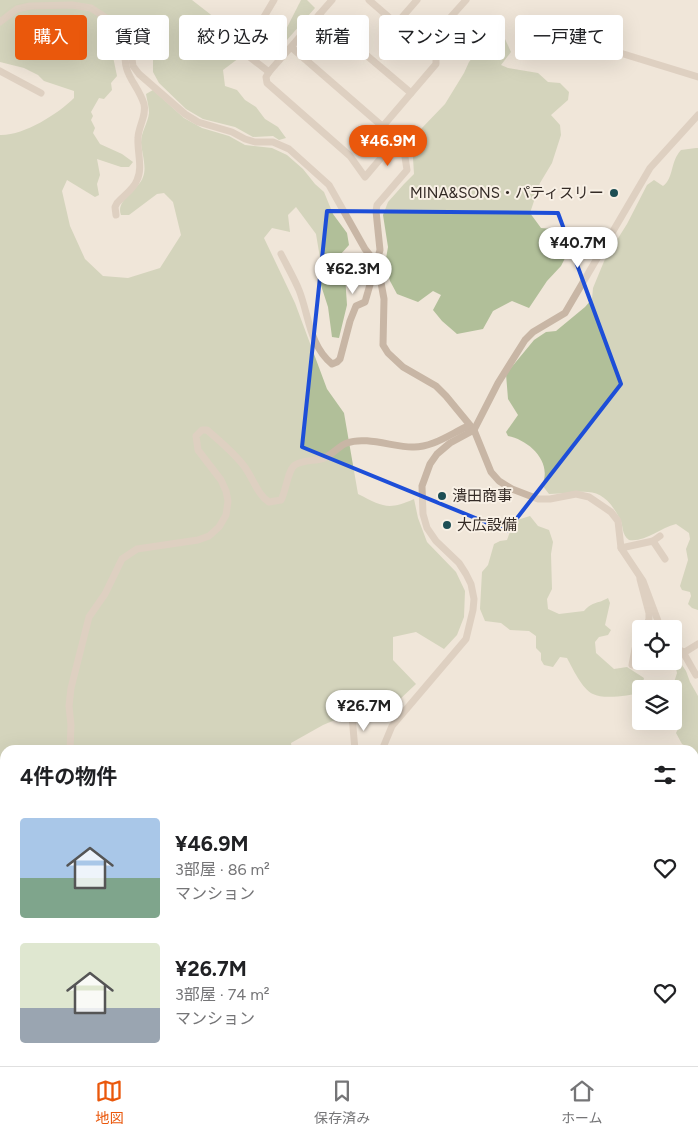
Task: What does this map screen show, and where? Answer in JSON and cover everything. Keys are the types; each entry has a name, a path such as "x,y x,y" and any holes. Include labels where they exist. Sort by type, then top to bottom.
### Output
{"street":[{"path":"265,15 274,0"},
{"path":"319,0 327,6"},
{"path":"319,15 332,0"},
{"path":"369,0 387,15"},
{"path":"403,15 417,0"},
{"path":"453,15 466,0"},
{"path":"0,22 17,9 30,6 81,6 91,8 102,15"},
{"path":"297,40 269,72 266,77 266,83 350,156 365,176 397,139"},
{"path":"281,254 299,290 310,331 326,360 332,364 337,362 340,359 353,313 356,306 365,302 376,267 380,250 377,205 407,170 403,144 291,47"},
{"path":"623,54 698,77"},
{"path":"369,58 410,93"},
{"path":"116,215 115,207 117,203 137,181 139,171 138,137 145,109 126,70 125,60"},
{"path":"132,60 133,66 139,74 185,114 198,122 232,132 245,139 255,142 273,142 289,149 329,185 365,249 373,259 380,277 384,299 383,345 394,360 436,386 474,430 488,466 499,481 512,489 538,499 550,499 576,494 589,497 611,512 618,521 621,548 640,576 649,594 658,620"},
{"path":"253,60 269,72"},
{"path":"383,126 436,64 436,60"},
{"path":"0,71 41,93"},
{"path":"384,745 392,726 466,639 474,599 470,584 458,563 436,541 428,528 423,514 422,486 430,464 437,454 450,443 474,430 498,383 525,340 533,332 565,313 650,168 698,115"},
{"path":"70,745 69,706 71,688 89,617 105,594 122,558 137,550 198,540 209,536 219,527 226,514 228,501 221,480 198,450 196,436 202,430 207,430 243,465 252,477 261,495 269,502 280,500 285,492 290,470 295,465 323,459 347,443 381,442 412,448 433,443 466,427 474,430"},
{"path":"621,548 653,541 660,536"},
{"path":"653,541 665,559"},
{"path":"640,576 641,588 650,613 649,620"},
{"path":"696,675 683,652 698,644"},
{"path":"352,716 354,745"}],"highlighted area":[{"path":"327,211 558,213 621,384 507,531 302,447"}],"green space":[{"path":"0,0 192,0 211,15 179,15 179,60 236,60 223,70 225,86 237,90 245,100 256,107 265,119 278,127 286,138 279,140 273,136 253,137 235,127 203,119 186,109 159,83 153,72 153,60 169,60 169,15 97,15 97,60 114,60 117,76 111,83 112,90 104,99 99,98 91,112 93,116 91,120 95,128 93,133 100,144 122,154 133,162 129,167 121,167 97,159 100,175 97,184 99,195 95,197 67,180 62,191 70,226 85,259 103,276 128,278 160,268 181,235 173,202 164,193 157,194 129,215 121,215 120,210 124,200 141,182 144,173 141,143 149,113 146,94 153,90 184,118 202,128 229,136 245,145 272,148 287,155 324,192 333,214 347,233 349,245 340,255 345,276 347,305 339,338 332,337 328,307 318,276 320,258 316,234 296,207 288,215 290,232 272,228 264,238 295,303 327,389 344,413 358,494 385,506 398,505 414,499 418,518 427,542 456,572 465,591 464,617 457,635 444,649 416,632 393,637 393,660 416,684 398,701 369,706 323,725 291,743 291,745 0,745 0,135 19,132 40,123 59,111 74,98 74,91 44,81 38,75 24,68 0,62"},
{"path":"301,0 307,0 315,8 309,15 297,15 297,29 287,40 287,28"},
{"path":"505,39 511,52 505,60"},
{"path":"471,60 505,60 501,65 538,73 548,82 560,83 569,92 568,100 551,115 560,125 561,135 552,163 540,183 530,213 541,228 565,227 577,234 561,266 547,281 529,308 512,301 493,311 483,329 457,334 433,310 441,295 433,291 418,302 397,294 390,281 385,264 388,247 383,215 388,202 414,174 412,142 421,129 445,104"},
{"path":"698,148 698,610 688,604 691,596 690,592 682,590 680,586 688,560 686,549 690,539 689,533 676,524 647,537 629,540 613,507 598,494 582,492 549,494 542,485 545,476 542,460 531,447 516,438 508,436 506,432 518,415 508,399 506,374 534,340 546,332 556,331 592,299 593,288 605,259 627,224 647,185 654,180 663,186 669,179 675,160 681,150"},
{"path":"530,516 538,526 549,530 553,542 551,554 552,589 547,599 548,609 559,614 584,611 593,604 608,598 610,603 605,625 611,630 608,635 599,637 595,642 596,653 614,669 627,667 644,678 644,680 632,680 632,695 604,697 593,694 582,683 567,658 560,657 553,667 544,665 541,660 541,653 536,648 536,636 529,631 510,630 501,623 485,621 480,609 482,572 488,565 494,544 507,540 514,521"},
{"path":"682,665 698,696 698,745 682,744 676,733 678,730 682,730 682,680 675,680 676,670 682,670"}],"place":[{"name":"MINA&SONS・パティスリー","path":"614,193"},
{"name":"潰田商事","path":"442,496"},
{"name":"大広設備","path":"447,525"}]}
